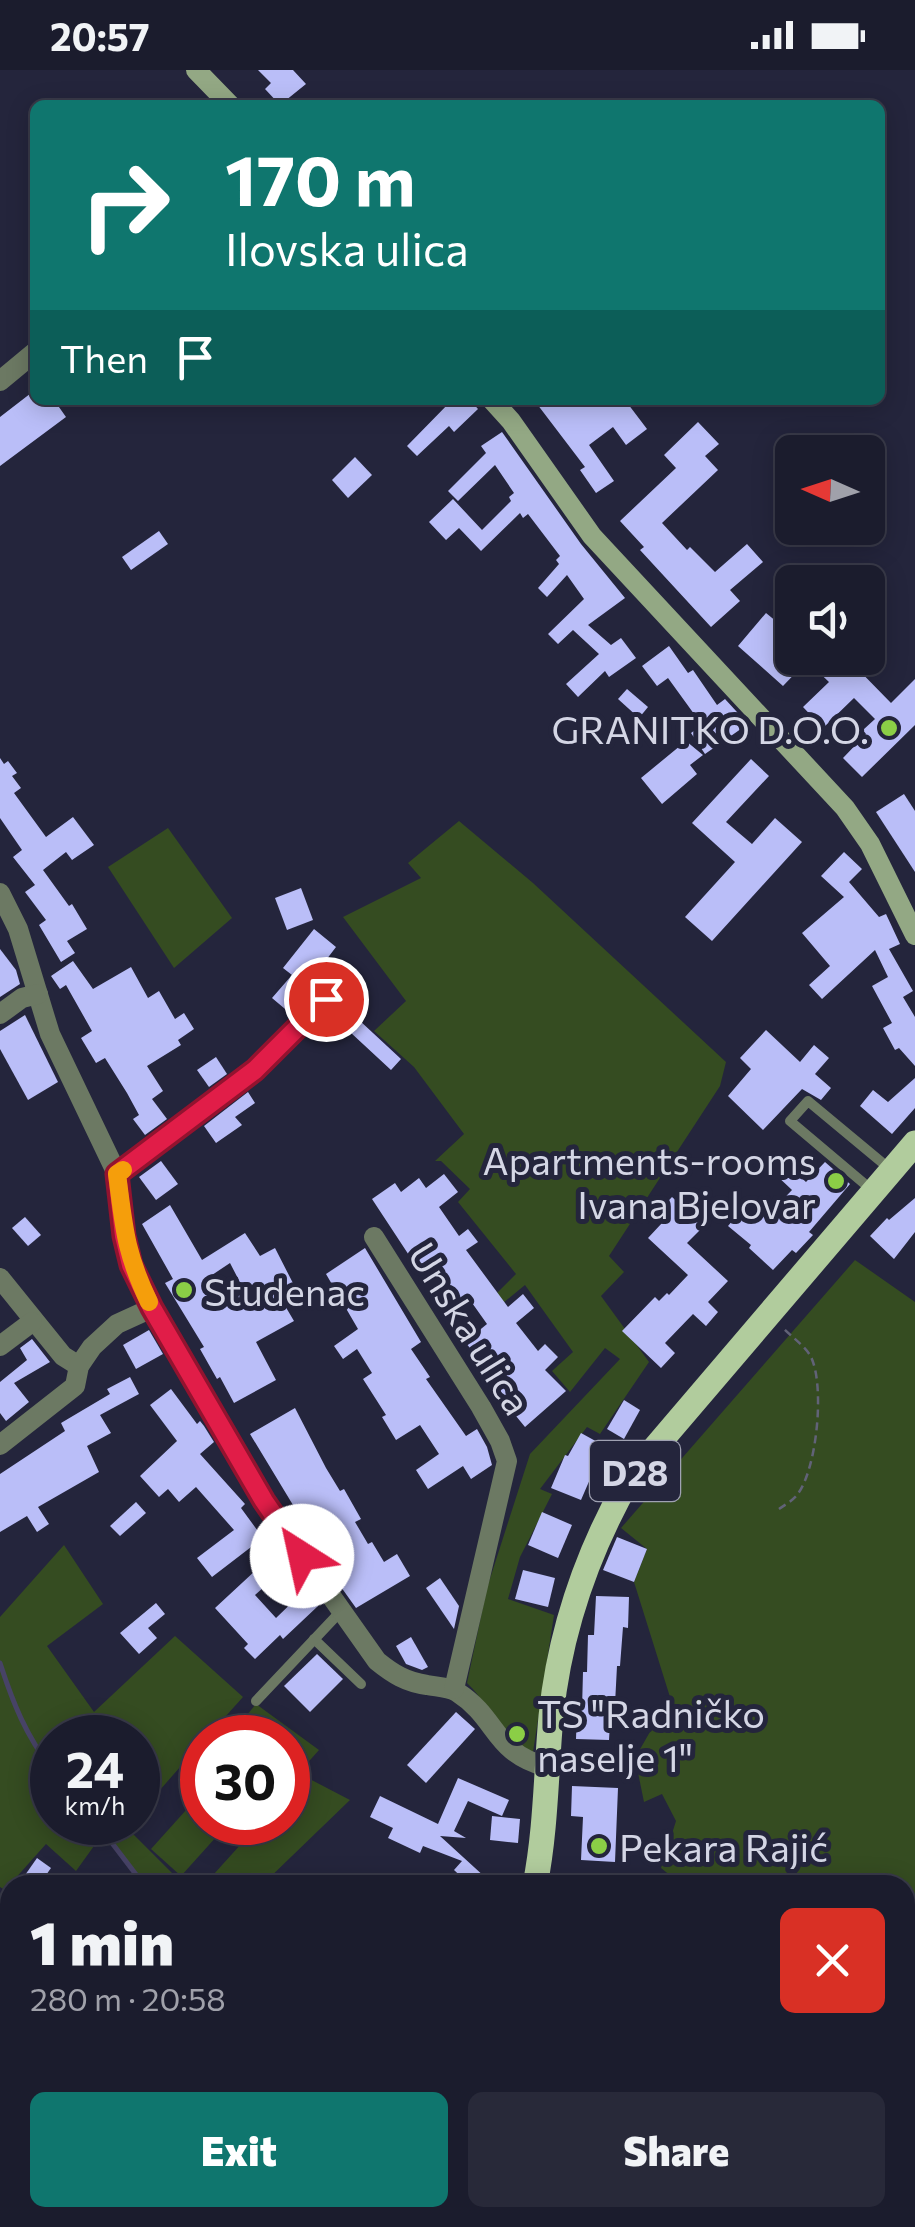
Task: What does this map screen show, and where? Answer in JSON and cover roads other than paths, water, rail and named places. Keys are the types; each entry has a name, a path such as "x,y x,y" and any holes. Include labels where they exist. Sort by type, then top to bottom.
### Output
{"main road":[{"path":"196,70 225,100"},
{"path":"497,405 592,536 845,808 870,844 915,935"},
{"name":"D28","path":"536,1875 564,1636 582,1574 602,1526 630,1477 915,1143"}],"street":[{"path":"0,381 30,356"},
{"path":"0,894 18,929 50,1034 117,1174 131,1265 264,1501 377,1661 396,1677 454,1689 474,1706 505,1746 523,1760 547,1767"},
{"path":"0,1014 22,998 38,994"},
{"path":"117,1174 255,1070 326,999"},
{"name":"Unska ulica","path":"374,1237 481,1406 507,1460 454,1689"},
{"path":"0,1278 62,1356 79,1366"},
{"path":"0,1446 74,1386 79,1366 92,1347 117,1324 152,1308"},
{"path":"0,1346 32,1322"}],"lane":[{"path":"873,1191 790,1120 808,1101 892,1170"},
{"path":"256,1701 342,1610"},
{"path":"314,1639 361,1684"}],"waterway":[{"path":"0,1663 30,1735"},
{"path":"114,1845 136,1875"}],"place":[{"name":"GRANITKO D.O.O.","path":"889,728"},
{"name":"Apartments-rooms Ivana Bjelovar","path":"836,1181"},
{"name":"Studenac","path":"184,1290"},
{"name":"TS \"Radničko naselje 1\"","path":"517,1734"},
{"name":"Pekara Rajić","path":"599,1846"}]}
